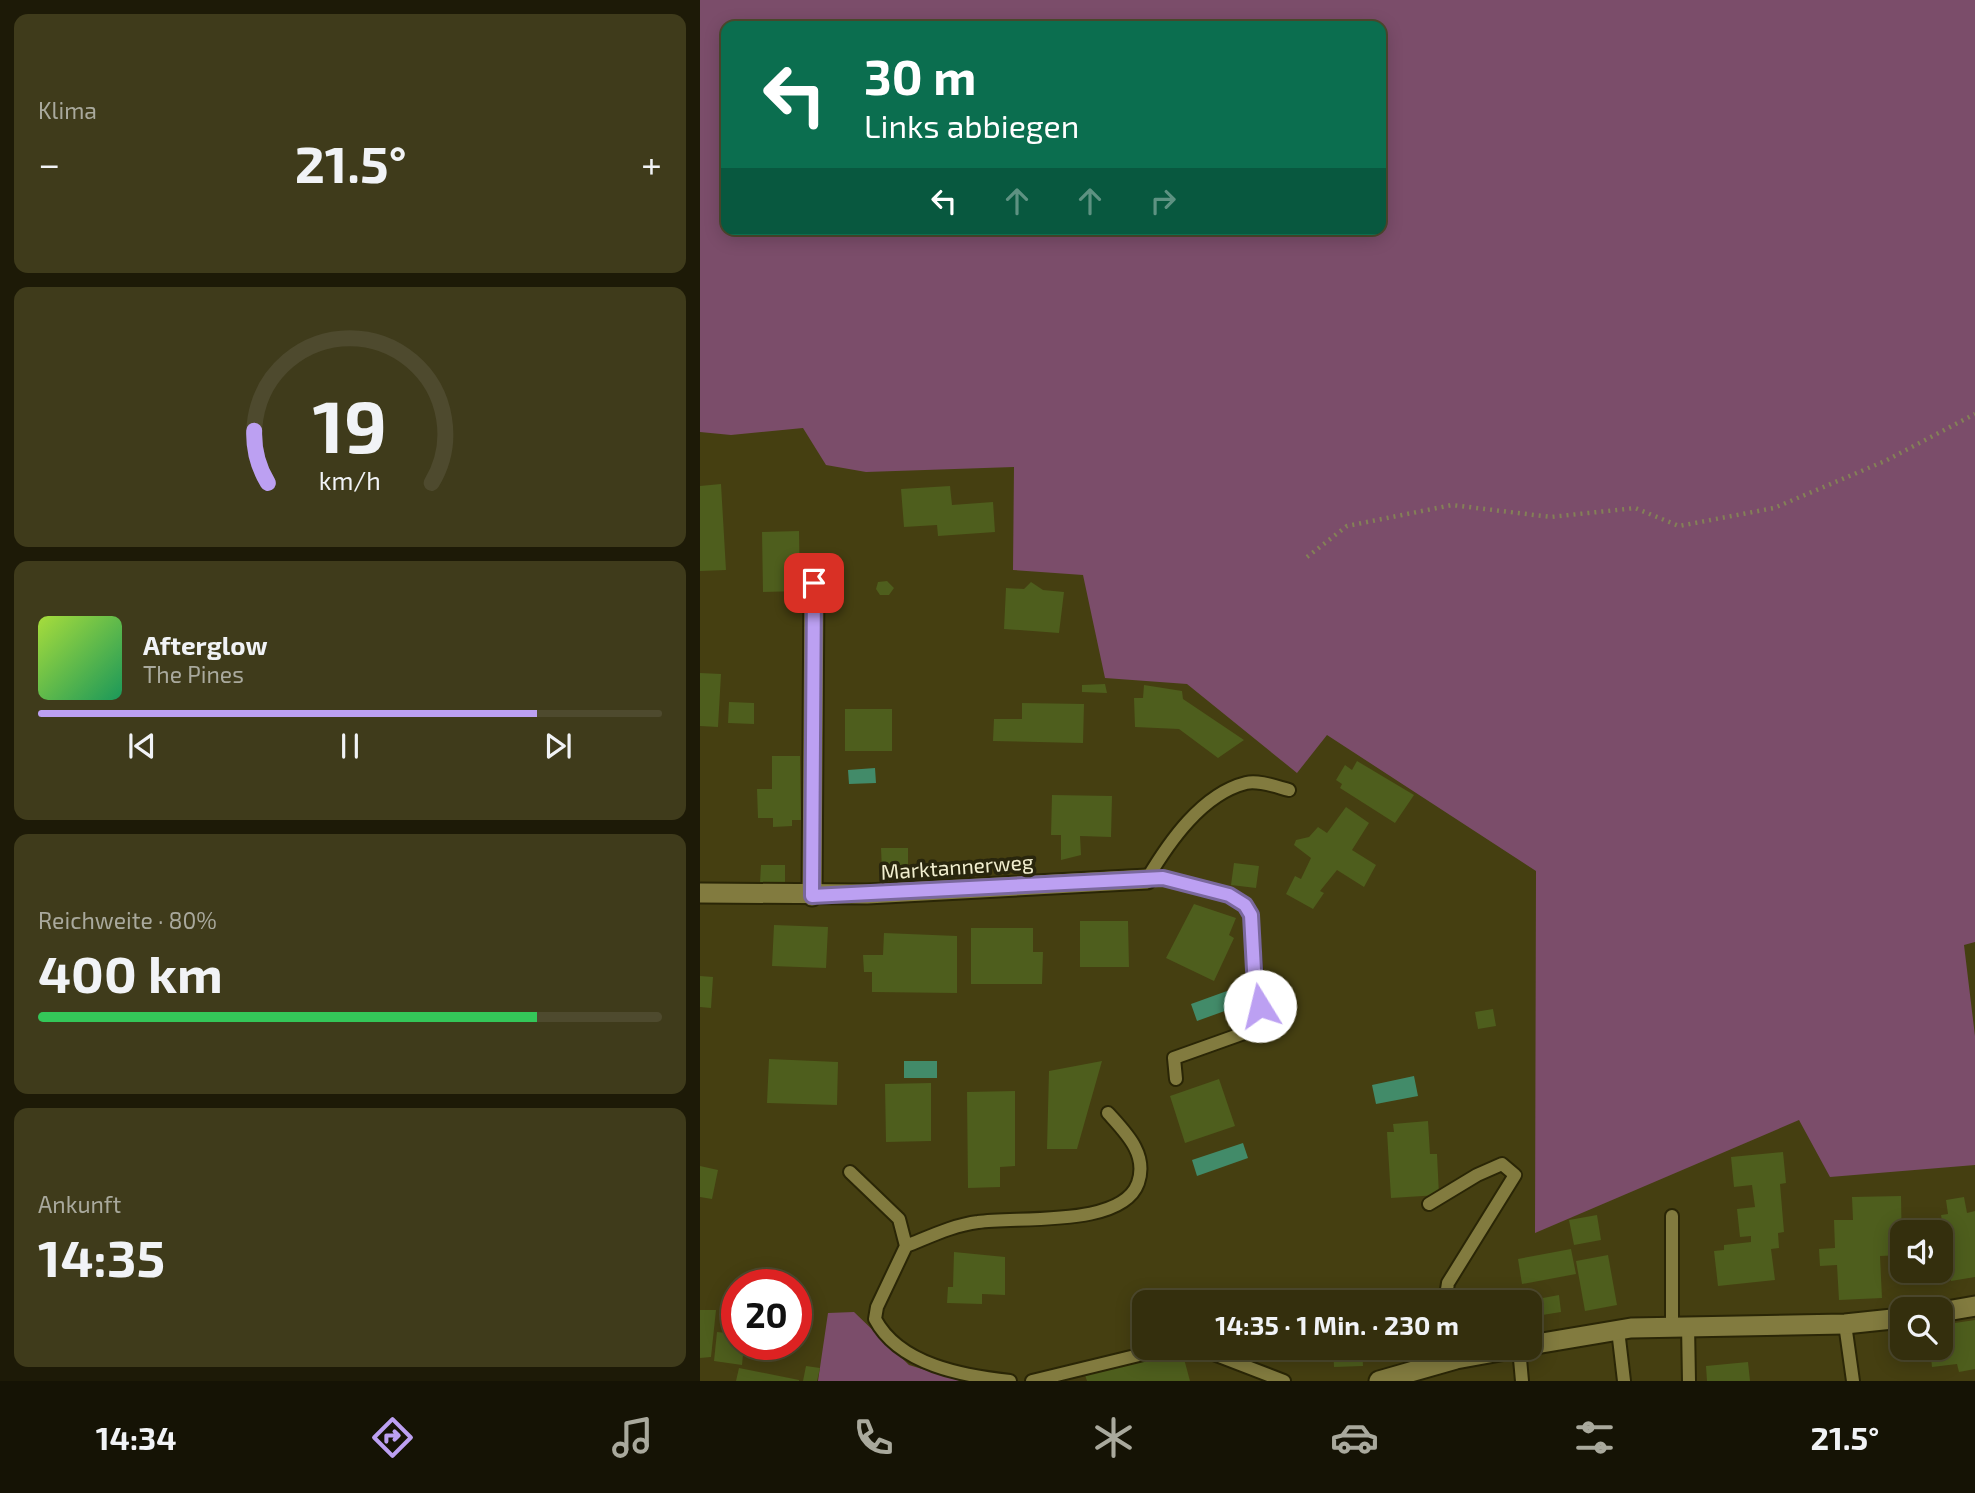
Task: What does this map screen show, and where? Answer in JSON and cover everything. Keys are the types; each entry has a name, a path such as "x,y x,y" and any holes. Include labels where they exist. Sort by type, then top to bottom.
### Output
{"street":[{"path":"812,896 814,583"},
{"name":"Marktannerweg","path":"700,893 812,896 1147,879"},
{"path":"1953,1310 1975,1306"},
{"path":"1542,1343 1618,1330 1680,1326 1845,1324 1890,1319"},
{"path":"1378,1381 1437,1373"}],"lane":[{"path":"1147,879 1185,825 1207,804 1248,782 1289,790"},
{"path":"1147,879 1163,878 1229,895 1240,900 1251,915 1259,1018 1247,1032 1174,1058 1176,1079"},
{"path":"906,1245 971,1223 1111,1210 1127,1199 1140,1177 1140,1157 1125,1132 1108,1113"},
{"path":"1429,1204 1476,1175 1502,1164 1515,1175 1448,1283 1447,1290"},
{"path":"850,1172 899,1219 906,1245 875,1314 884,1333 924,1362 967,1376 1010,1381"},
{"path":"1672,1216 1680,1326 1689,1381"},
{"path":"1845,1324 1853,1381"},
{"path":"1618,1330 1624,1381"},
{"path":"1032,1381 1132,1357"},
{"path":"1229,1360 1284,1381"},
{"path":"1519,1360 1522,1381"}],"path":[{"path":"1307,557 1347,526 1452,505 1551,517 1635,508 1678,526 1774,508 1885,461 1975,414"}],"shaded area":[{"path":"700,0 1975,0 1975,942 1964,945 1975,1036 1975,1165 1830,1177 1799,1120 1535,1233 1536,871 1327,735 1297,773 1187,684 1105,678 1083,575 1013,570 1014,467 866,472 826,465 803,428 731,435 700,432"},
{"path":"875,768 876,783 849,784 848,770"},
{"path":"1227,991 1233,1008 1197,1021 1191,1004"},
{"path":"904,1061 937,1061 937,1078 904,1078"},
{"path":"1414,1076 1418,1096 1376,1104 1372,1085"},
{"path":"1243,1143 1248,1158 1197,1176 1192,1160"},
{"path":"854,1312 909,1365 961,1381 818,1381 828,1313"}],"building":[{"path":"721,484 726,570 700,571 700,486"},
{"path":"950,486 952,505 993,502 995,532 938,536 937,525 904,527 901,489"},
{"path":"799,531 800,591 763,592 762,532"},
{"path":"887,581 894,588 889,595 880,595 876,589 878,582"},
{"path":"1031,582 1043,590 1064,592 1059,633 1004,629 1006,588 1024,589"},
{"path":"700,673 721,674 718,727 700,726"},
{"path":"1105,684 1107,693 1082,692 1082,685"},
{"path":"1144,685 1182,691 1183,699 1244,740 1218,758 1179,729 1135,727 1134,698 1143,698"},
{"path":"729,702 754,703 754,724 728,723"},
{"path":"1022,703 1084,704 1083,743 993,741 994,719 1022,719"},
{"path":"845,709 892,709 892,751 845,751"},
{"path":"772,756 800,756 801,820 792,820 792,826 773,827 773,818 758,818 757,789 772,789"},
{"path":"1357,761 1414,795 1395,823 1340,788 1342,784 1336,780 1345,765 1352,770"},
{"path":"1052,795 1112,796 1111,837 1080,836 1081,855 1061,860 1061,835 1051,835"},
{"path":"1346,807 1369,823 1352,850 1376,865 1364,887 1337,870 1320,891 1324,893 1313,909 1286,894 1295,876 1301,879 1311,858 1294,845 1296,840 1309,837 1318,827 1327,833"},
{"path":"881,848 908,848 908,870 882,871"},
{"path":"1234,863 1259,866 1256,888 1231,885"},
{"path":"761,865 785,865 785,884 760,883"},
{"path":"1194,904 1236,918 1229,935 1234,938 1214,981 1166,958"},
{"path":"1080,921 1128,921 1129,967 1080,967"},
{"path":"774,925 828,927 826,968 772,966"},
{"path":"971,928 1033,928 1033,952 1043,952 1042,984 971,984"},
{"path":"884,933 957,936 957,993 872,992 872,972 864,972 863,955 883,955"},
{"path":"700,976 713,977 711,1008 700,1007"},
{"path":"1493,1009 1496,1026 1478,1029 1475,1012"},
{"path":"769,1059 838,1062 837,1105 767,1103"},
{"path":"1102,1061 1077,1149 1047,1149 1049,1071"},
{"path":"1219,1079 1235,1126 1185,1143 1170,1096"},
{"path":"931,1083 931,1141 886,1142 885,1084"},
{"path":"1015,1091 1015,1166 1000,1167 1000,1187 968,1188 967,1092"},
{"path":"1428,1121 1430,1154 1437,1154 1439,1195 1391,1198 1387,1132 1394,1132 1393,1124"},
{"path":"1783,1152 1786,1183 1780,1184 1784,1232 1778,1233 1779,1248 1771,1249 1775,1280 1718,1286 1714,1251 1724,1250 1724,1245 1751,1242 1751,1236 1740,1237 1737,1209 1755,1207 1752,1185 1734,1187 1731,1157"},
{"path":"700,1166 718,1170 712,1199 700,1197"},
{"path":"1901,1196 1901,1220 1890,1220 1890,1256 1880,1256 1882,1298 1839,1300 1837,1265 1820,1266 1819,1249 1835,1248 1834,1220 1853,1220 1852,1197"},
{"path":"1964,1197 1967,1213 1975,1211 1975,1277 1953,1281 1953,1220 1942,1220 1941,1215 1948,1214 1946,1200"},
{"path":"1597,1215 1601,1240 1574,1245 1569,1220"},
{"path":"1571,1249 1576,1274 1522,1284 1518,1259"},
{"path":"954,1252 1005,1257 1005,1295 982,1294 982,1304 947,1303 948,1287 953,1287"},
{"path":"1608,1255 1617,1305 1585,1311 1576,1261"},
{"path":"1559,1295 1561,1312 1542,1315 1542,1298"},
{"path":"700,1310 716,1310 711,1357 700,1358"},
{"path":"1975,1320 1975,1369 1959,1372 1957,1364 1932,1367 1931,1360 1953,1360 1953,1323"},
{"path":"717,1332 721,1332 721,1360 742,1360 742,1365 714,1361"},
{"path":"1134,1360 1184,1360 1190,1381 1087,1381 1085,1375"},
{"path":"1334,1360 1363,1360 1363,1366 1334,1367"},
{"path":"1748,1362 1750,1381 1707,1381 1706,1366"},
{"path":"806,1366 820,1368 817,1381 803,1381"},
{"path":"739,1368 799,1380 799,1381 736,1381"}],"route":[{"path":"814,583 812,896 1163,878 1229,895 1245,905 1251,915 1254,970 1260,1006"}]}
